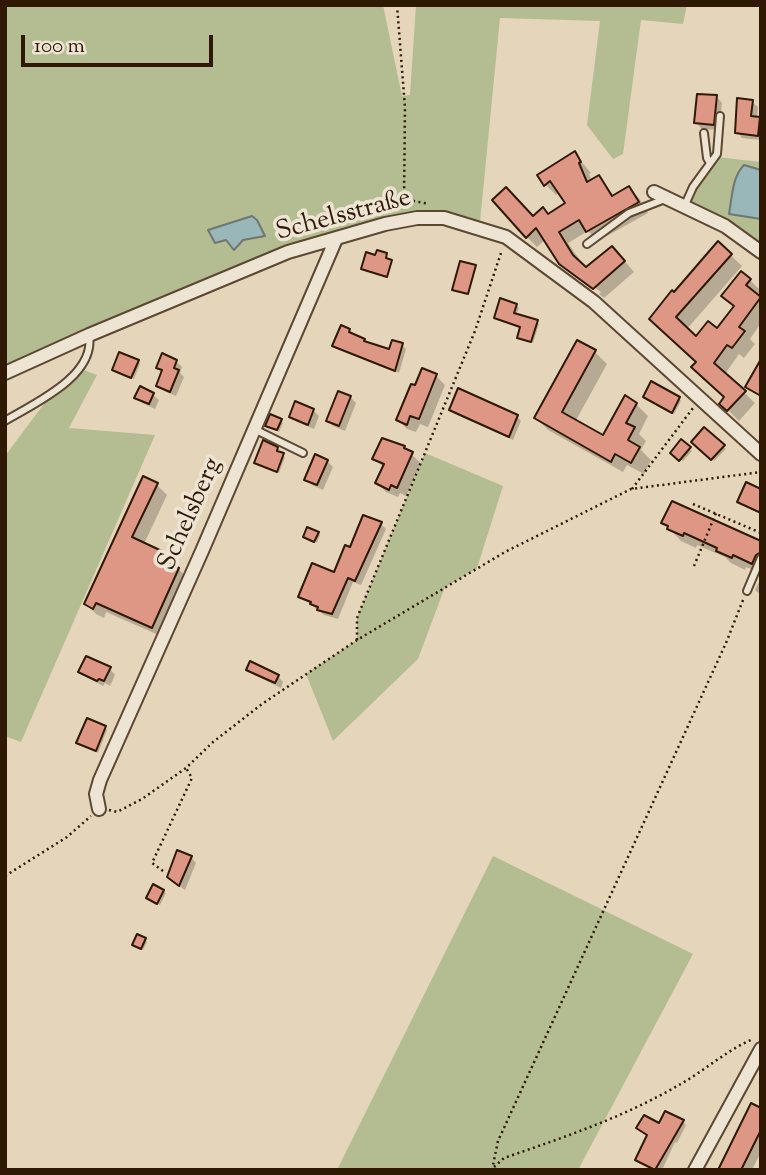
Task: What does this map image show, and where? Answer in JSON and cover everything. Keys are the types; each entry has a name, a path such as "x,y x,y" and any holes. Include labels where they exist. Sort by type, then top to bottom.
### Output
{"street":[{"path":"654,192 725,226 761,252"},
{"name":"Schelsstraße","path":"5,373 288,252 360,230 417,218 444,218 506,237 594,302 761,454"},
{"name":"Schelsberg","path":"99,808 96,794 100,780 336,239"},
{"path":"695,1170 761,1049"}],"lane":[{"path":"684,207 693,187 717,154 720,116"},
{"path":"704,133 710,163"},
{"path":"587,244 629,213 667,199"},
{"path":"5,421 52,393 81,369 91,346 89,335"},
{"path":"254,429 303,453"},
{"path":"747,590 761,558"}],"path":[{"path":"397,5 405,108 404,199 432,205"},
{"path":"357,640 357,618 475,331 506,237"},
{"path":"631,489 700,399"},
{"path":"5,876 67,837 99,808 117,812 142,799 186,768 213,742 262,704 357,640 505,552 631,489 761,472"},
{"path":"693,504 761,533"},
{"path":"694,566 716,513"},
{"path":"492,1170 498,1141 726,643 747,590"},
{"path":"163,871 152,863 192,778 186,768"},
{"path":"492,1170 505,1158 605,1122 643,1104 746,1042 761,1036"}],"green space":[{"path":"5,5 383,5 402,96 410,95 416,5 687,5 683,24 641,20 623,154 613,159 587,125 600,21 500,18 480,222 445,214 419,212 365,223 5,368","holes":["252,216 264,235 243,240 234,250 227,240 233,223"]},
{"path":"717,157 761,162 761,170 744,165 729,214 761,219 761,247 692,204 691,195"},
{"path":"81,369 97,375 69,428 155,435 21,742 5,736 5,456 52,393"},
{"path":"425,453 503,486 477,568 445,587 418,659 333,741 306,674 357,640 357,618"},
{"path":"493,856 693,954 578,1170 337,1170"}],"water":[{"path":"744,165 761,170 761,219 729,214 735,182"},
{"path":"252,216 265,236 243,240 234,250 226,240 215,243 208,230"}],"building":[{"path":"697,94 717,95 714,125 694,123"},
{"path":"737,98 753,100 751,116 760,117 758,136 735,133"},
{"path":"575,151 587,182 599,175 612,196 629,186 639,202 586,232 579,220 559,232 573,255 586,267 612,246 625,261 593,289 559,264 536,228 526,238 492,200 506,187 533,216 543,207 548,214 565,203 550,181 544,186 537,175"},
{"path":"718,241 732,254 676,317 696,336 708,321 717,328 734,306 721,296 741,271 751,279 746,285 761,297 739,327 745,331 732,348 727,345 714,363 746,391 727,411 719,404 724,397 691,367 696,362 649,319"},
{"path":"377,250 387,253 386,258 392,260 387,277 361,269 366,252 375,255"},
{"path":"460,261 476,265 468,294 452,290"},
{"path":"500,298 517,304 514,313 538,320 531,342 517,338 520,327 494,318"},
{"path":"341,325 365,339 364,341 389,349 392,340 403,343 395,371 332,346"},
{"path":"577,340 596,350 562,412 603,435 625,395 637,403 626,423 635,427 628,440 640,447 631,463 615,454 611,462 534,418"},
{"path":"119,352 139,360 131,378 112,370"},
{"path":"162,353 177,360 174,368 179,370 170,392 156,386 162,370 156,368"},
{"path":"761,359 761,396 745,387"},
{"path":"422,368 437,374 419,419 410,416 407,425 396,420 411,384 415,385"},
{"path":"651,381 680,397 672,413 643,397"},
{"path":"140,386 154,393 149,404 134,398"},
{"path":"458,388 518,415 509,437 449,410"},
{"path":"338,391 351,396 339,426 326,421"},
{"path":"295,401 314,409 308,425 289,417"},
{"path":"270,414 282,419 277,430 265,426"},
{"path":"704,427 725,445 711,460 691,442"},
{"path":"382,438 405,446 404,448 413,452 397,488 391,485 389,490 375,483 384,464 372,459"},
{"path":"681,439 691,447 679,461 670,453"},
{"path":"263,440 284,453 277,472 254,463"},
{"path":"315,454 328,460 317,485 304,480"},
{"path":"143,476 158,483 132,537 164,552 163,554 169,557 167,562 179,568 152,628 96,603 93,609 84,604"},
{"path":"746,482 761,489 761,513 737,502"},
{"path":"672,501 761,541 761,552 756,555 752,564 716,551 717,548 684,533 683,536 667,529 668,526 661,523"},
{"path":"363,515 382,522 355,581 348,578 332,614 317,610 318,607 310,604 311,602 298,597 312,563 334,572 345,545 350,547"},
{"path":"307,527 319,532 314,542 303,537"},
{"path":"86,656 111,667 104,681 97,681 78,672"},
{"path":"250,661 279,675 275,683 246,670"},
{"path":"87,718 106,726 96,751 76,743"},
{"path":"177,850 192,856 179,886 167,877"},
{"path":"153,884 164,890 157,904 146,898"},
{"path":"137,934 146,938 141,949 132,945"},
{"path":"751,1103 761,1108 761,1130 741,1170 718,1170"},
{"path":"665,1111 684,1120 655,1170 635,1160 647,1135 636,1128 644,1115 659,1123"}]}
